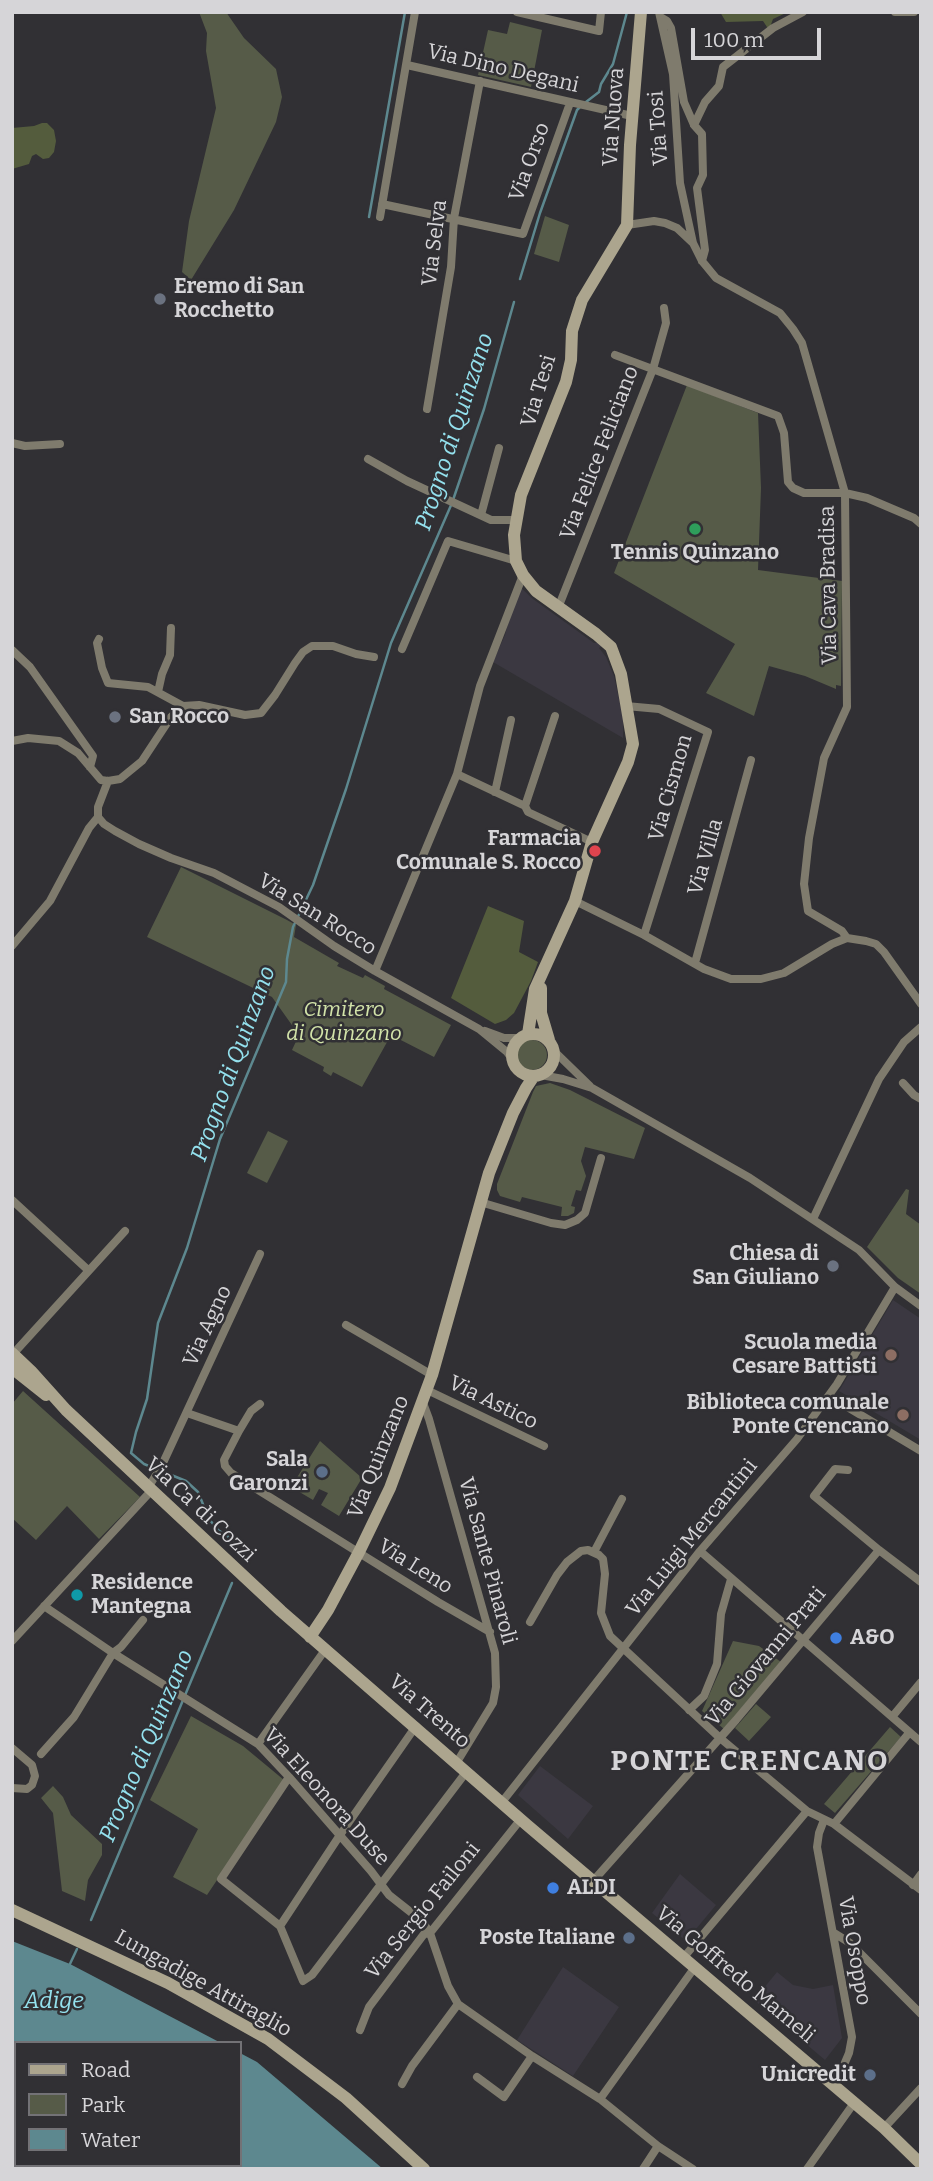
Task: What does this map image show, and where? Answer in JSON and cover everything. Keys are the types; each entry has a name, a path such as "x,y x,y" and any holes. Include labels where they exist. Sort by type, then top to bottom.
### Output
{"street":[{"path":"380,217 415,12"},
{"path":"517,12 599,32 601,12"},
{"name":"Via Nuova","path":"627,225 632,116 642,12"},
{"path":"694,125 705,102 719,86 723,67 772,28 803,12"},
{"path":"895,12 914,12"},
{"path":"660,15 671,28 684,102 694,125 702,134 703,176 697,188 705,250 702,261"},
{"name":"Via Tosi","path":"660,15 673,74 680,183 693,243 702,261"},
{"name":"Via Dino Degani","path":"407,65 632,116"},
{"name":"Via Selva","path":"427,408 452,267 454,218 480,81"},
{"name":"Via Orso","path":"454,218 523,234 574,103"},
{"path":"382,204 454,218"},
{"name":"Via Tosi","path":"627,225 654,221 665,223 677,228 693,243"},
{"name":"Via Tesi","path":"592,842 628,762 633,744 621,674 611,647 538,594 523,575 516,561 514,536 521,495 566,382 571,360 572,331 582,300 627,225"},
{"name":"Via Cava Bradisa","path":"702,261 716,278 780,313 802,343 845,493 847,707 824,758 809,838 804,884 808,911 842,931 847,938"},
{"name":"Via Felice Feliciano","path":"558,608 653,369 666,323 664,308"},
{"path":"615,355 778,416 784,433 788,482 804,493 845,493 883,504 921,524"},
{"path":"12,443 25,446 60,444"},
{"path":"481,515 499,448"},
{"path":"368,459 407,481 491,520 517,520"},
{"path":"402,649 448,541 516,561"},
{"path":"375,971 457,775 480,686 523,575"},
{"path":"158,692 170,655 171,628"},
{"path":"99,639 97,643 102,668 108,683 148,687 183,706 199,705 245,715 261,713 303,652 312,646 333,646 374,657"},
{"path":"12,650 30,667 93,756 90,767"},
{"path":"12,741 28,738 59,741 78,753 96,776 108,781 127,774 142,761 170,717 183,706"},
{"name":"Via Cismon","path":"626,706 659,709 708,732 643,935"},
{"path":"555,716 525,806 528,813 592,842"},
{"path":"495,792 511,720"},
{"name":"Via Villa","path":"695,963 751,760"},
{"path":"457,775 525,806"},
{"path":"12,946 50,901 89,828 98,817 98,807 108,781"},
{"name":"Via San Rocco","path":"98,817 104,824 139,844 214,873 289,913 334,946 479,1029 504,1038 524,1036"},
{"name":"Via Quinzano","path":"513,1113 512,1050 524,1036 533,994 575,901 592,842"},
{"path":"575,901 731,979 761,979 784,973 847,938 876,944 921,1004"},
{"path":"544,971 541,1013 552,1046"},
{"path":"813,1219 879,1079 904,1042 921,1027"},
{"name":"Via San Rocco","path":"479,1029 507,1052 514,1063"},
{"path":"524,1036 541,1035 592,1088"},
{"name":"Via Quinzano","path":"310,1637 328,1610 390,1488 423,1404 489,1173 526,1088 552,1065 552,1046"},
{"path":"514,1063 520,1072 563,1079 592,1088 750,1178 859,1250 895,1287 921,1306"},
{"path":"903,1083 921,1099"},
{"path":"480,1202 551,1223 565,1224 577,1220 585,1213 601,1158"},
{"path":"12,1200 88,1270"},
{"name":"Via Ca' di Cozzi","path":"65,1410 13,1354 125,1231"},
{"name":"Via Agno","path":"12,1641 151,1486 260,1254"},
{"name":"Via Luigi Mercantini","path":"502,1801 700,1551 797,1439 829,1396 895,1287"},
{"name":"Via Quinzano","path":"346,1325 432,1375"},
{"name":"Via Ca' di Cozzi","path":"12,1368 65,1410 151,1486 310,1637"},
{"name":"Via Astico","path":"427,1390 544,1447"},
{"path":"829,1396 921,1451"},
{"path":"187,1413 239,1430 251,1411 260,1404"},
{"name":"Via Sante Pinaroli","path":"280,1926 303,1981 312,1975 381,1883 462,1767 493,1703 497,1677 495,1653 423,1404"},
{"name":"Via Quinzano","path":"239,1430 224,1460 231,1473 359,1552"},
{"path":"848,1470 835,1469 814,1496 921,1582"},
{"path":"594,1552 622,1499"},
{"name":"Via Giovanni Prati","path":"594,1880 720,1738 880,1550"},
{"path":"530,1622 567,1562 581,1551 594,1552 603,1559 605,1574 601,1614 610,1636 720,1738 807,1811 834,1824 917,1887 921,1874"},
{"path":"700,1551 921,1742"},
{"name":"Via Leno","path":"359,1552 490,1632"},
{"path":"690,1710 704,1696 717,1664 721,1614 731,1579"},
{"name":"Via Eleonora Duse","path":"44,1605 113,1653 258,1744 340,1835 389,1895 422,1922 430,1933"},
{"path":"41,1754 74,1717 113,1653 143,1620"},
{"name":"Via Trento","path":"310,1637 521,1819"},
{"path":"258,1744 326,1650"},
{"path":"892,1717 921,1682"},
{"path":"289,1777 221,1879 280,1926 416,1726"},
{"path":"834,1824 909,1732"},
{"path":"12,1748 32,1765 36,1776 27,1789 12,1788"},
{"path":"684,1957 807,1811"},
{"name":"Via Goffredo Mameli","path":"521,1819 884,2128 921,2164"},
{"name":"Via Sergio Failoni","path":"360,2030 369,2007 424,1934 430,1933 521,1819"},
{"name":"Via Osoppo","path":"824,1820 817,1847 852,2037 835,2086"},
{"name":"Lungadige Attiraglio","path":"12,1910 168,1983 268,2039 346,2098 424,2169"},
{"path":"430,1933 458,2004 600,2099 658,2146 693,2169"},
{"path":"834,1933 850,1942 921,2014"},
{"path":"600,2099 695,1967"},
{"path":"402,2084 412,2066 458,2004"},
{"path":"477,2077 504,2097 532,2056"},
{"path":"884,2128 921,2088"},
{"path":"807,2169 854,2103"},
{"path":"643,2169 658,2146"}],"shaded area":[{"path":"518,585 594,643 606,643 599,648 614,676 623,717 623,738 493,662 505,635"},
{"name":"Scuola media Cesare Battisti","path":"893,1300 921,1319 921,1440 839,1391"},
{"path":"540,1766 593,1806 568,1839 518,1795"},
{"path":"680,1874 716,1905 686,1941 652,1913"},
{"path":"563,1967 619,2007 573,2076 517,2040"},
{"path":"777,1972 793,1985 813,1989 833,1985 842,2038 825,2060 754,2000"}],"green space":[{"path":"199,12 226,12 244,38 276,69 282,97 276,122 234,210 191,280 182,272 189,221 216,108 206,51 207,33"},
{"path":"720,12 788,12 773,19 769,30 763,21 726,22"},
{"path":"510,22 542,30 531,87 478,75 488,30 507,34"},
{"path":"47,123 54,130 54,152 49,158 43,159 36,154 32,156 29,164 12,169 12,128"},
{"path":"545,216 569,225 559,262 534,254"},
{"name":"Tennis Quinzano","path":"687,385 758,413 761,488 758,570 842,581 841,686 836,685 836,689 805,676 769,666 754,716 706,693 735,644 614,573"},
{"name":"Cimitero di Quinzano","path":"181,867 296,925 294,937 339,963 337,966 363,978 365,975 385,986 384,989 451,1025 434,1057 391,1035 362,1087 333,1072 331,1076 323,1071 324,1067 292,1050 299,1035 272,997 147,937"},
{"path":"488,906 524,921 519,952 538,962 514,1013 495,1024 451,998"},
{"path":"532,1040 538,1041 546,1049 546,1061 538,1069 532,1070 526,1069 518,1061 517,1055 518,1049 526,1041"},
{"path":"550,1083 570,1090 645,1128 634,1159 585,1147 581,1161 586,1176 581,1191 576,1190 571,1206 575,1207 574,1213 568,1216 561,1216 562,1207 522,1197 520,1202 500,1196 497,1190 533,1092 536,1086"},
{"path":"268,1131 288,1141 267,1183 247,1173"},
{"path":"906,1189 909,1190 906,1214 921,1225 921,1294 898,1278 867,1247"},
{"path":"23,1391 140,1497 99,1539 67,1506 36,1540 12,1518 12,1404"},
{"path":"320,1441 362,1478 339,1516 321,1505 328,1493 319,1489 313,1500 291,1487"},
{"path":"733,1641 759,1646 781,1662 724,1729 702,1711"},
{"path":"756,1704 771,1717 749,1741 735,1728"},
{"path":"191,1716 243,1746 284,1780 207,1895 173,1877 198,1829 150,1800"},
{"path":"890,1727 901,1737 835,1813 824,1804"},
{"path":"53,1786 63,1797 71,1815 102,1844 102,1855 88,1880 85,1901 62,1891 53,1813 41,1798"}],"water":[{"name":"Adige","path":"12,1941 70,1964 217,2041 14,2041 14,2064"},
{"path":"242,2054 257,2062 383,2169 236,2167 242,2167"}],"waterway":[{"path":"369,217 405,12"},
{"path":"586,102 599,92 613,64 627,12"},
{"path":"520,279 540,213 577,110 581,106"},
{"name":"Progno di Quinzano","path":"242,1558 233,1540 218,1530 209,1519 198,1492 186,1481 144,1464 131,1453 147,1399 158,1323 187,1248 220,1139 286,982 293,927 313,885 391,643 452,503 484,409 514,302"},
{"name":"Progno di Quinzano","path":"91,1920 232,1583"},
{"path":"69,1966 77,1949"}],"place":[{"name":"Eremo di San Rocchetto","path":"160,299"},
{"name":"Tennis Quinzano","path":"695,529"},
{"name":"San Rocco","path":"115,717"},
{"name":"Farmacia Comunale S. Rocco","path":"595,851"},
{"name":"Chiesa di San Giuliano","path":"833,1266"},
{"name":"Scuola media Cesare Battisti","path":"891,1355"},
{"name":"Biblioteca comunale Ponte Crencano","path":"903,1415"},
{"name":"Sala Garonzi","path":"322,1472"},
{"name":"Residence Mantegna","path":"77,1595"},
{"name":"A&O","path":"836,1638"},
{"name":"ALDI","path":"553,1888"},
{"name":"Poste Italiane","path":"629,1938"},
{"name":"Unicredit","path":"870,2075"}],"district":[{"name":"PONTE CRENCANO","path":"750,1762"}]}
